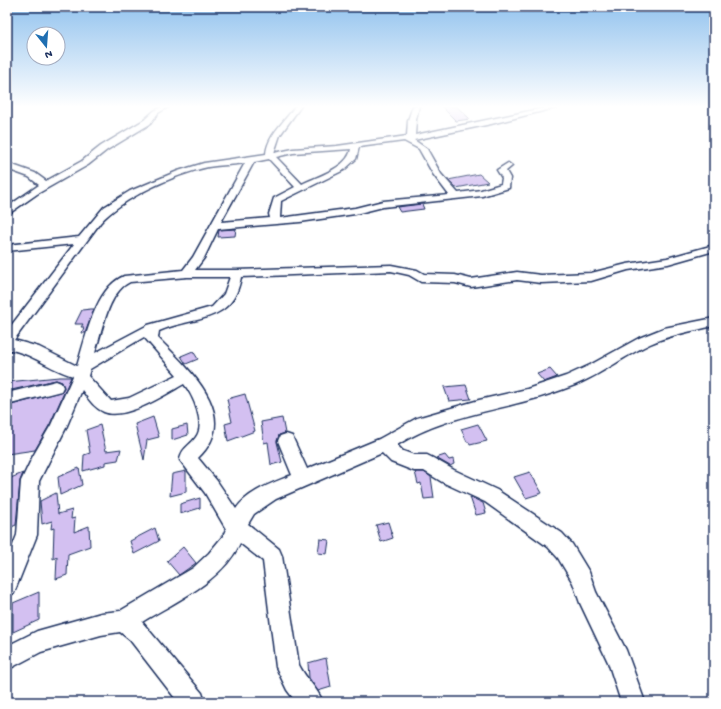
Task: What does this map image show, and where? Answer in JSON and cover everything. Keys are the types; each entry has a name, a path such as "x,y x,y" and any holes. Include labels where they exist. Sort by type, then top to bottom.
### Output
{"street":[{"path":"7,212 45,185 85,163 104,148 119,139"},
{"path":"270,155 271,147 275,139"},
{"path":"7,340 107,209 133,193 192,169 223,162 251,160 293,151 355,146 400,139"},
{"path":"409,139 420,146 430,159 439,177 455,196"},
{"path":"274,221 274,209 277,200 302,189 350,162 355,154 355,146"},
{"path":"270,155 302,189"},
{"path":"187,273 198,258 251,160"},
{"path":"7,166 32,175 45,185"},
{"path":"214,226 274,221 355,211 383,204 418,202 503,188 506,186 507,182 501,170 508,166"},
{"path":"7,248 83,240"},
{"path":"7,586 27,535 30,481 39,461 58,428 82,372 107,297 121,282 137,276 187,273 236,274 391,268 413,272 421,278 455,279 471,283 517,276 541,279 591,277 638,265 668,261 714,248"},
{"path":"7,344 26,348 42,355 64,369 82,372 139,334 153,328 216,310 232,292 236,274"},
{"path":"7,659 37,642 101,624 123,621 200,575 216,560 230,543 244,512 256,501 270,493 385,444 404,432 423,423 479,406 527,395 571,380 594,370 640,343 664,333 714,322"},
{"path":"153,328 151,338 153,342 187,376 200,395 207,424 206,436 201,444 189,455 189,460 212,487 226,508 236,527 272,556 275,564 277,598 288,666 295,682 310,702"},
{"path":"82,372 107,407 116,409 144,398 187,376"},
{"path":"7,399 56,387"},
{"path":"286,441 303,479"},
{"path":"385,444 397,457 410,462 428,463 448,476 491,496 555,540 565,551 582,579 587,596 618,658 633,702"},
{"path":"123,621 138,632 193,702"}],"building":[{"path":"479,174 488,182 456,188 448,180"},
{"path":"422,204 424,209 400,212 397,207"},
{"path":"236,229 235,236 218,237 219,230"},
{"path":"94,309 85,333 82,333 84,327 81,327 83,324 75,324 82,310"},
{"path":"193,351 198,359 186,364 181,356"},
{"path":"550,369 557,377 544,382 537,374"},
{"path":"71,377 50,424 35,450 7,454 7,406 61,392 64,388 62,382 56,380 7,391 7,382"},
{"path":"466,385 471,399 449,401 444,387"},
{"path":"245,394 255,431 228,441 225,424 232,422 227,399"},
{"path":"153,417 159,437 147,440 144,460 135,424"},
{"path":"282,418 285,433 279,435 277,442 282,462 271,465 268,442 264,443 261,422"},
{"path":"478,424 487,441 470,445 461,429"},
{"path":"100,425 106,451 121,449 118,460 105,462 105,465 83,471 84,455 90,453 86,430"},
{"path":"187,425 188,435 172,440 172,429"},
{"path":"445,455 449,460 453,459 454,464 450,466 436,458"},
{"path":"79,468 82,485 60,495 58,477"},
{"path":"186,471 186,492 170,496 172,474"},
{"path":"415,472 424,472 431,477 434,498 424,499 421,483 418,484"},
{"path":"530,472 542,493 526,498 514,477"},
{"path":"23,473 20,481 16,525 7,529 8,479"},
{"path":"56,493 58,514 72,510 71,519 75,518 74,532 89,526 90,546 68,554 67,575 56,579 57,557 53,559 54,528 51,529 52,521 42,524 40,501"},
{"path":"470,497 483,503 486,513 476,515"},
{"path":"200,498 200,508 180,514 180,504"},
{"path":"388,522 393,538 381,542 376,525"},
{"path":"155,528 159,541 134,554 130,541"},
{"path":"320,539 329,540 327,554 318,553"},
{"path":"183,547 196,563 179,575 167,561"},
{"path":"39,592 39,620 13,632 13,603"},
{"path":"326,658 331,687 318,691 309,678 308,663"}]}
